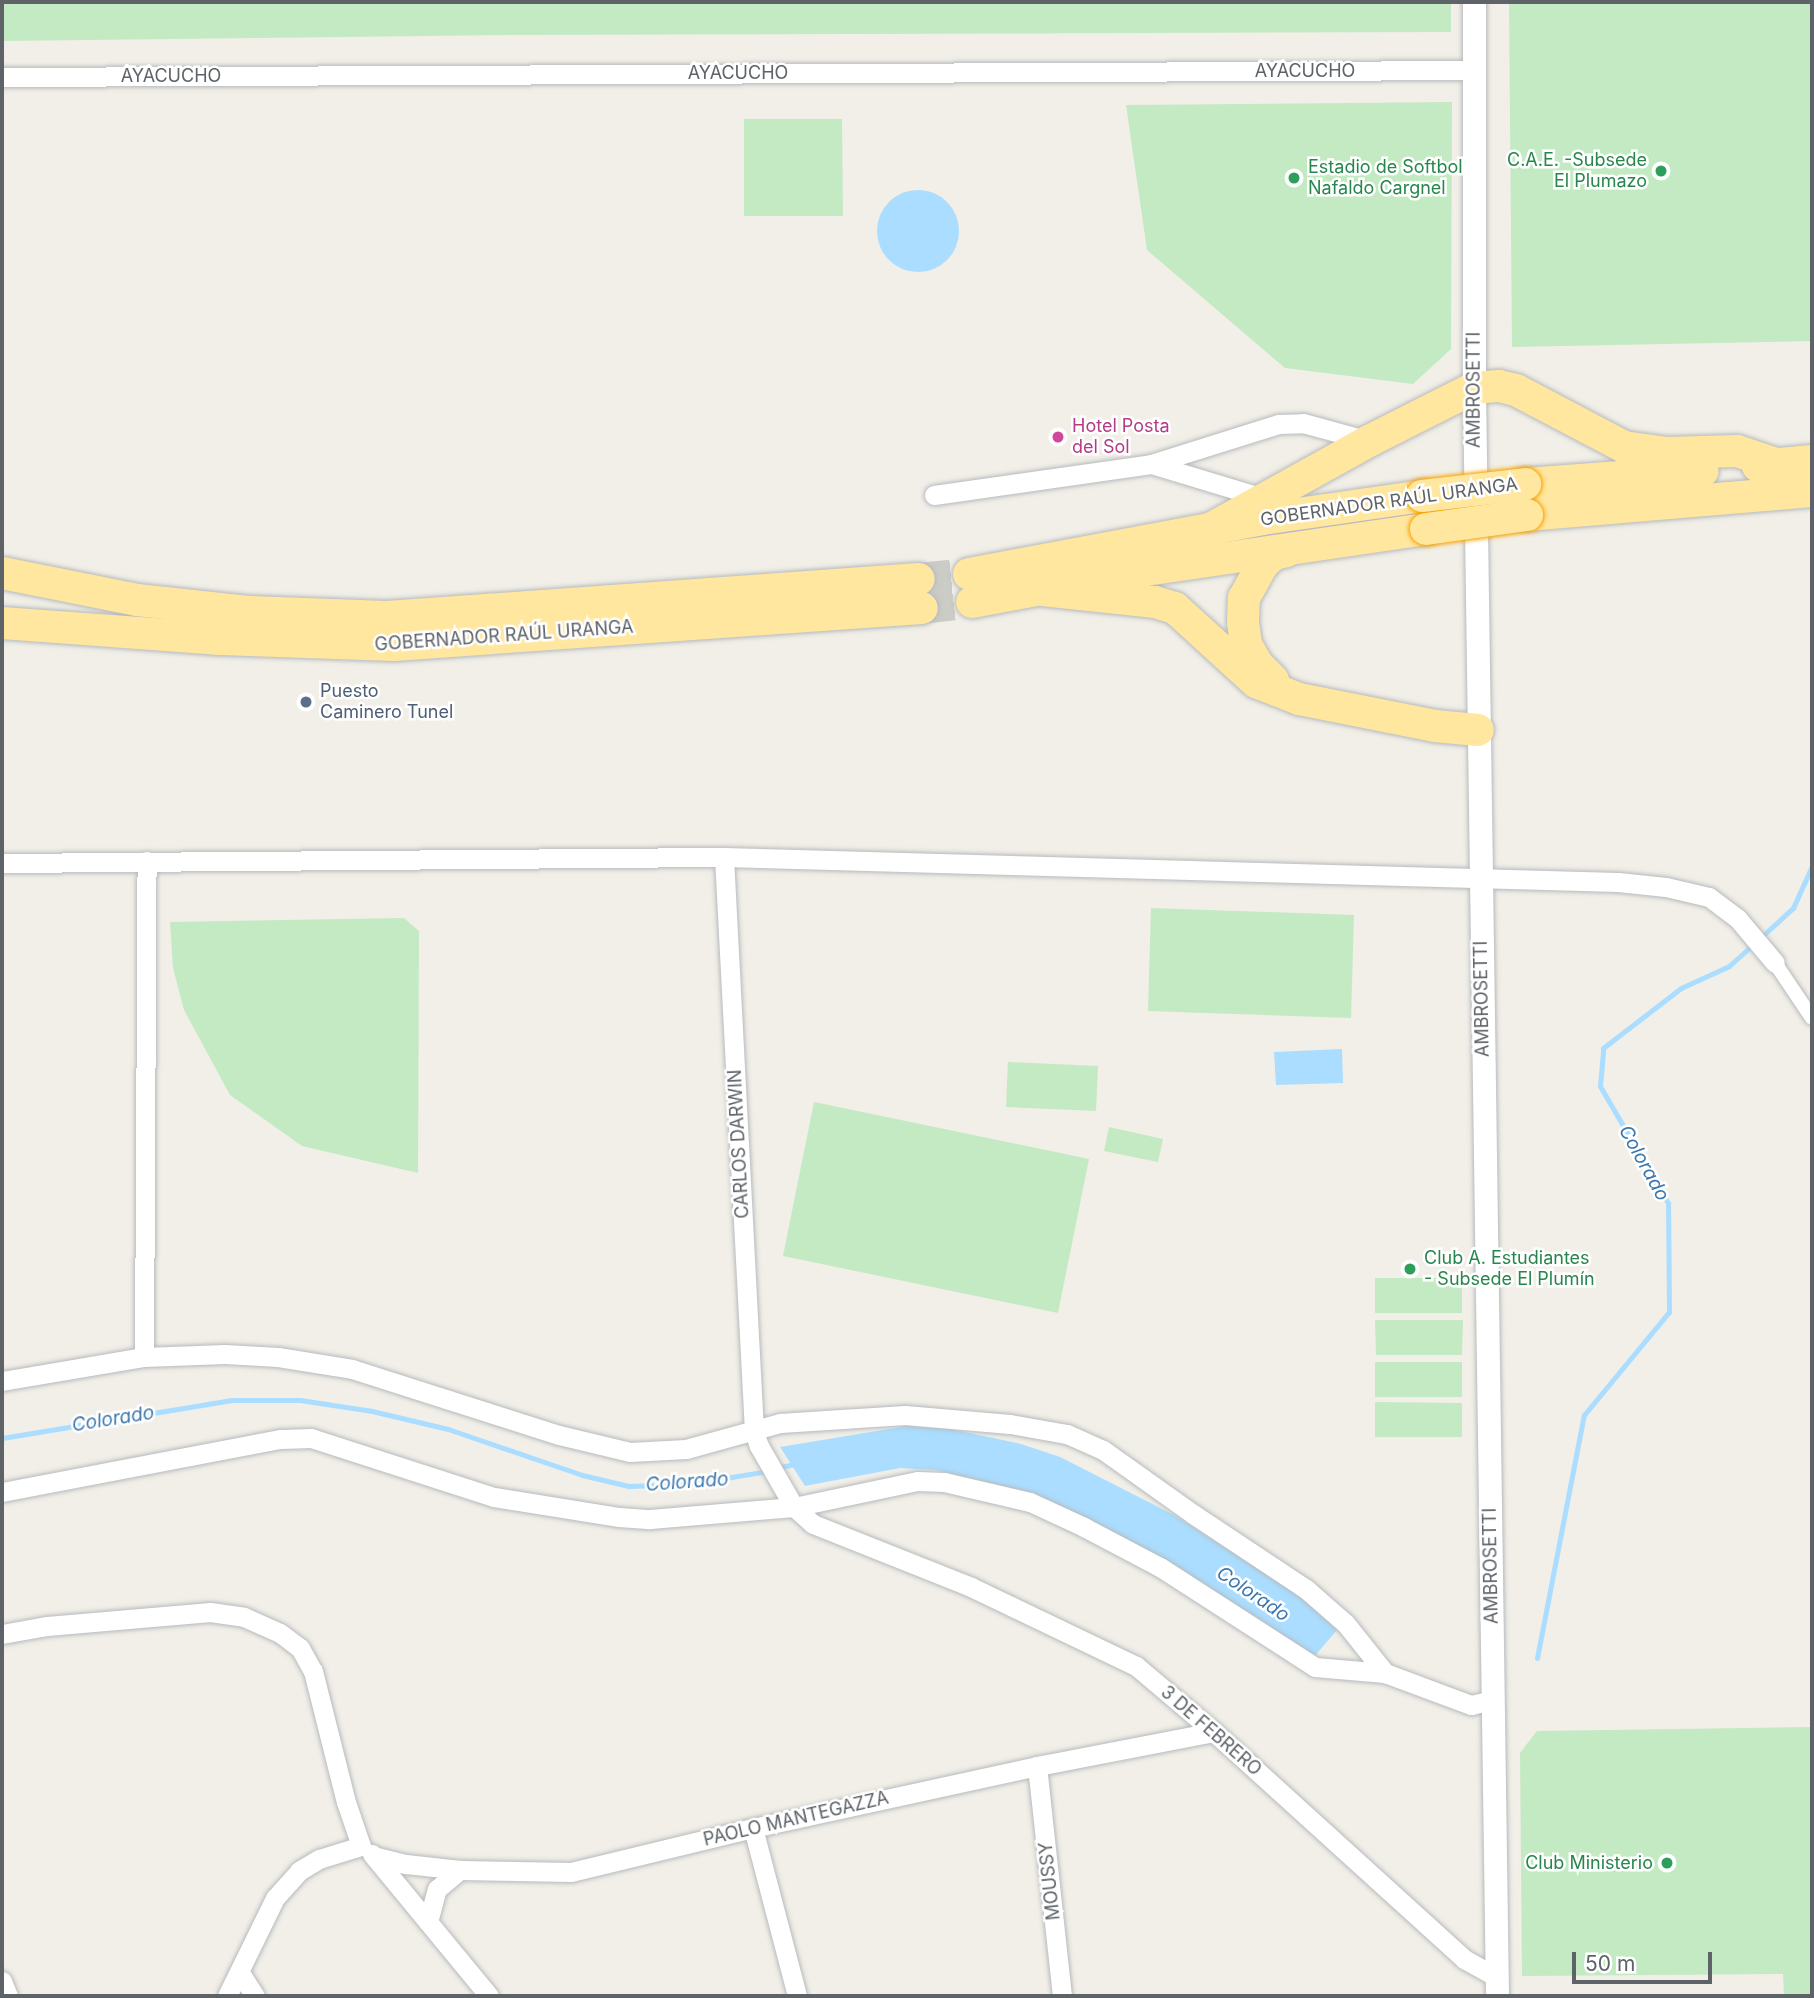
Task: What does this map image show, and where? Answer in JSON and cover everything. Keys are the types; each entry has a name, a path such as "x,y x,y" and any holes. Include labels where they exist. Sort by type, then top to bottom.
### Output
{"highway":[{"path":"1212,528 1369,441 1474,388 1499,386 1516,390 1624,447 1666,453 1737,451 1776,464"},
{"name":"GOBERNADOR RAÚL URANGA","path":"1812,461 1525,484 1308,512 1212,528 971,588 1042,590 1321,542 1527,515 1812,491"},
{"path":"1299,699 1257,664 1246,643 1242,622 1244,597 1253,578 1274,554 1321,542"},
{"name":"GOBERNADOR RAÚL URANGA","path":"2,573 137,600 250,612 387,617 921,593 394,645 220,639 2,623"},
{"path":"1042,590 1155,601 1175,608 1255,682 1299,699 1436,726 1478,730"}],"street":[{"name":"AMBROSETTI","path":"1474,2 1474,388 1497,1987"},
{"name":"AYACUCHO","path":"2,77 1474,70"},
{"path":"934,495 1151,464 1279,424 1303,423 1369,441"},
{"path":"1151,464 1308,512"},
{"path":"2,863 724,857 1480,877 1666,887 1709,897 1738,919 1775,963 1812,1018"},
{"name":"CARLOS DARWIN","path":"724,857 757,1438"},
{"path":"144,1357 147,862"},
{"path":"2,1381 144,1357 225,1354 278,1357 352,1369 559,1434 631,1452 687,1448 757,1438 780,1423 905,1415 1010,1424 1084,1439 1306,1589 1346,1624 1385,1673"},
{"path":"2,1492 281,1439 311,1438 494,1497 650,1519 917,1481 944,1482 1030,1502 1160,1567 1315,1667 1385,1673 1471,1705 1493,1700"},
{"path":"757,1438 790,1500"},
{"name":"3 DE FEBRERO","path":"790,1500 813,1524 971,1587 1136,1666 1214,1732 1497,1987"},
{"path":"2,1634 47,1626 211,1612 244,1617 280,1633 300,1648 313,1671 346,1802 369,1852 489,1996"},
{"name":"PAOLO MANTEGAZZA","path":"227,1996 275,1898 299,1871 319,1859 369,1852 406,1864 460,1870 571,1872 753,1828 1037,1766 1214,1732"},
{"name":"MOUSSY","path":"1037,1766 1062,1996"},
{"path":"753,1828 797,1996"},
{"path":"428,1922 437,1889 460,1870"},
{"path":"240,1973 256,1996"},
{"path":"2,1981 8,1996"}],"green space":[{"path":"2,2 1451,2 1451,32 511,35 2,41"},
{"name":"C.A.E. -Subsede El Plumazo","path":"1509,2 1812,2 1812,341 1512,347"},
{"name":"Estadio de Softbol Nafaldo Cargnel","path":"1452,102 1451,349 1413,384 1285,368 1147,250 1126,105"},
{"path":"744,119 842,119 843,216 744,216"},
{"path":"1151,908 1354,915 1351,1018 1148,1011"},
{"path":"404,918 419,931 418,1173 302,1146 230,1095 184,1010 173,968 170,922"},
{"path":"1008,1062 1098,1066 1096,1111 1006,1107"},
{"path":"814,1102 1089,1159 1058,1313 783,1256"},
{"path":"1109,1127 1163,1139 1158,1162 1104,1151"},
{"path":"1375,1278 1462,1278 1462,1313 1375,1313"},
{"path":"1375,1320 1463,1320 1462,1355 1376,1355"},
{"path":"1375,1362 1462,1362 1462,1397 1375,1397"},
{"path":"1375,1402 1462,1403 1462,1437 1375,1437"},
{"name":"Club Ministerio","path":"1812,1727 1812,1996 1784,1996 1783,1974 1522,1976 1520,1753 1537,1731"}],"water":[{"path":"918,190 934,193 947,202 956,215 959,231 956,247 947,260 934,269 918,272 902,269 889,260 880,247 877,231 880,215 889,202 902,193"},
{"path":"1342,1049 1343,1083 1276,1085 1274,1052"},
{"path":"907,1426 950,1429 1021,1444 1060,1457 1176,1516 1298,1595 1337,1630 1313,1658 1163,1559 1033,1493 936,1470 900,1468 805,1486 780,1447"}],"waterway":[{"name":"Colorado","path":"1760,938 1793,908 1812,866"},
{"name":"Colorado","path":"1537,1658 1584,1415 1669,1312 1668,1203 1600,1086 1603,1048 1681,988 1729,966 1752,945"},
{"name":"Colorado","path":"2,1438 232,1400 300,1400 372,1411 448,1429 582,1475 629,1486 689,1484 768,1471"},
{"name":"Colorado","path":"777,1468 798,1463"}],"tunnel":[{"path":"919,579 969,574"},
{"path":"922,608 972,602"}],"place":[{"name":"C.A.E. -Subsede El Plumazo","path":"1661,171"},
{"name":"Estadio de Softbol Nafaldo Cargnel","path":"1294,178"},
{"name":"Hotel Posta del Sol","path":"1058,437"},
{"name":"Puesto Caminero Tunel","path":"306,702"},
{"name":"Club A. Estudiantes - Subsede El Plumín","path":"1410,1269"},
{"name":"Club Ministerio","path":"1667,1863"}]}
